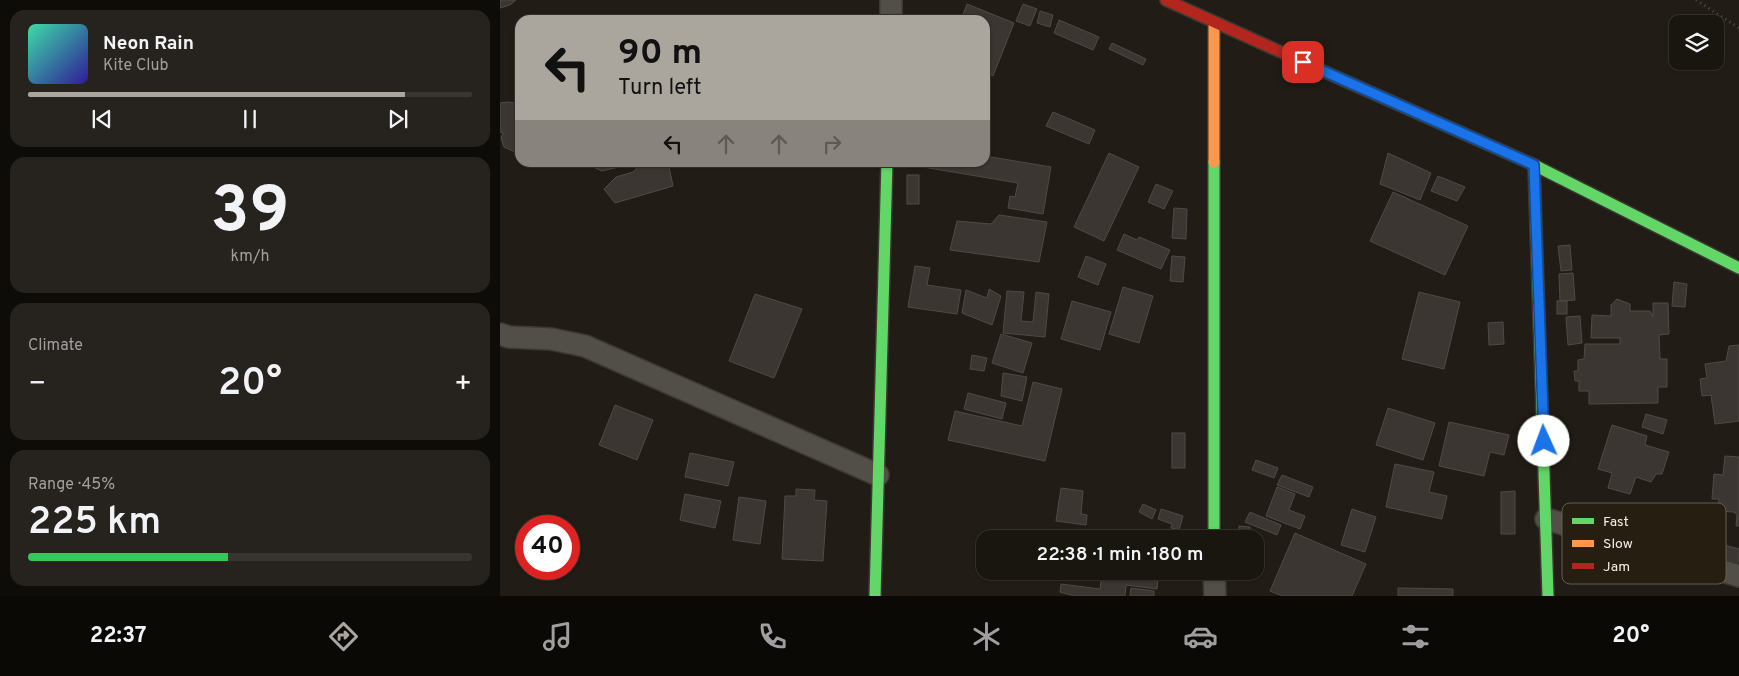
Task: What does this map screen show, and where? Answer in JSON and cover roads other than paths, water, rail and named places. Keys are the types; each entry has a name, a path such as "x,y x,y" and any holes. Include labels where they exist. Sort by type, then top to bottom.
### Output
{"street":[{"path":"891,0 891,15"},
{"path":"1166,0 1534,165 1739,268"},
{"path":"1214,22 1214,530"},
{"path":"1534,165 1548,596"},
{"path":"875,596 887,167"},
{"path":"500,334 509,338 551,339 585,346 878,475"},
{"path":"1546,520 1562,525"},
{"path":"1726,572 1739,576"},
{"path":"1214,580 1214,596"}]}
